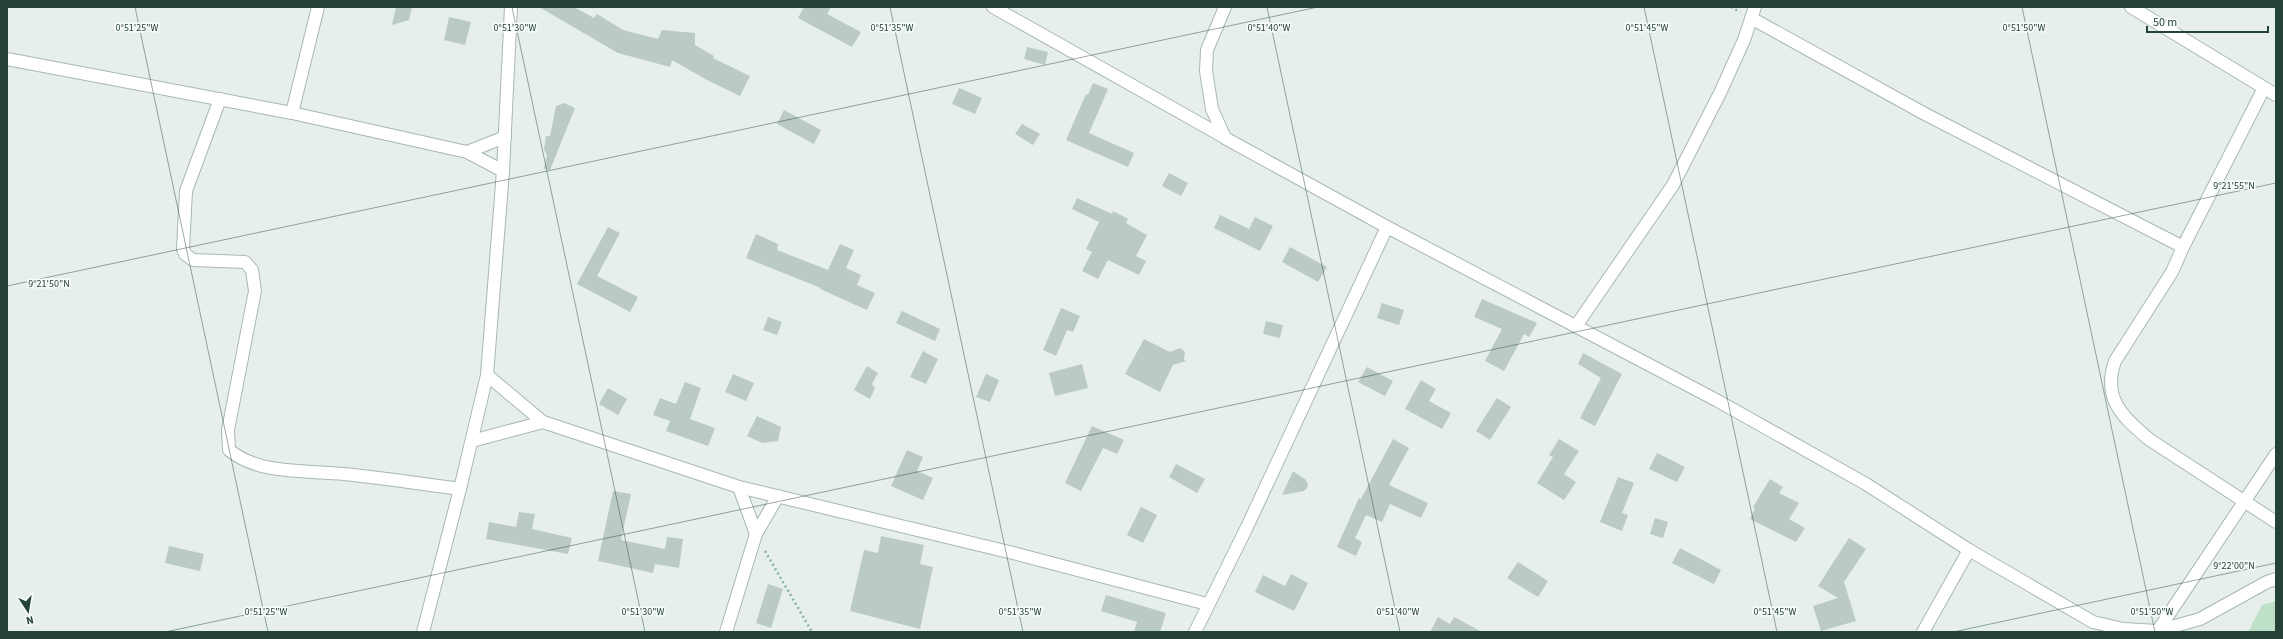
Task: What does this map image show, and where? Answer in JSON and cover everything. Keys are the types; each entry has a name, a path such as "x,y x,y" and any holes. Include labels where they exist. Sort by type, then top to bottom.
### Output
{"street":[{"path":"292,113 318,7"},
{"path":"423,632 460,489 487,375 504,171 512,7"},
{"path":"993,7 1225,138 1387,227 1718,401 1866,484 1970,550 2093,622 2123,630 2157,632 2200,619 2267,582 2276,579"},
{"path":"1225,7 1207,50 1206,71 1212,109 1225,138"},
{"path":"2131,7 2276,95"},
{"path":"1576,326 1673,185 1720,93 1744,40 1753,13 1925,114 2183,247"},
{"path":"7,59 292,113 467,152 504,171"},
{"path":"2264,88 2183,247 2172,272 2115,361 2110,375 2110,389 2121,412 2150,440 2246,501 2276,522"},
{"path":"220,99 186,191 183,249 185,254 193,260 245,262 252,270 254,291 228,430 229,450 241,460 271,468 344,474 460,489"},
{"path":"467,152 505,137"},
{"path":"1194,632 1247,527 1296,419 1364,279 1387,227"},
{"path":"487,375 543,422 739,487 1017,554 1207,604"},
{"path":"472,440 543,422"},
{"path":"2157,632 2276,454"},
{"path":"739,487 756,534"},
{"path":"726,632 756,534 778,496"},
{"path":"1923,632 1970,550"}],"path":[{"path":"756,534 812,632"}],"green space":[{"path":"2276,601 2276,632 2248,632 2262,605"}],"building":[{"path":"396,7 412,7 409,20 392,25"},
{"path":"539,7 574,7 594,18 597,14 623,30 658,39 662,30 695,33 695,45 714,56 713,58 750,76 740,96 707,80 672,60 670,67 618,53"},
{"path":"804,7 831,7 827,14 861,32 852,47 798,18"},
{"path":"449,17 471,22 465,45 444,40"},
{"path":"1027,47 1048,52 1045,65 1024,59"},
{"path":"1093,83 1108,89 1089,133 1134,153 1128,167 1066,140 1086,94 1088,95"},
{"path":"959,88 982,98 975,114 952,104"},
{"path":"564,103 575,108 550,170 544,169 547,155 544,150 546,136 550,136 556,106"},
{"path":"784,110 821,130 814,144 777,124"},
{"path":"1022,124 1040,134 1033,145 1015,134"},
{"path":"1169,173 1188,183 1181,196 1162,186"},
{"path":"1077,198 1112,214 1113,211 1128,219 1126,223 1147,235 1136,256 1146,261 1139,275 1108,260 1098,279 1082,271 1092,252 1086,249 1099,222 1072,209"},
{"path":"1220,215 1249,229 1255,217 1273,226 1260,251 1214,228"},
{"path":"608,227 620,233 597,276 638,297 630,312 577,284"},
{"path":"756,234 778,244 777,250 828,270 840,244 854,250 846,268 861,275 857,285 875,293 867,310 820,289 821,288 746,258"},
{"path":"1290,247 1327,267 1318,282 1282,262"},
{"path":"1482,299 1537,323 1529,337 1524,334 1504,371 1485,361 1502,329 1474,317"},
{"path":"1382,303 1404,310 1399,325 1377,318"},
{"path":"1061,308 1080,316 1073,332 1067,330 1056,356 1043,350"},
{"path":"902,311 940,329 935,341 896,323"},
{"path":"768,317 782,322 777,335 763,330"},
{"path":"1266,321 1283,325 1280,338 1263,334"},
{"path":"1144,339 1170,352 1180,348 1185,352 1184,360 1186,361 1173,365 1160,392 1125,374"},
{"path":"923,351 938,359 926,384 910,377"},
{"path":"1583,353 1622,374 1595,426 1580,418 1601,378 1578,364"},
{"path":"1082,364 1088,388 1055,396 1049,373"},
{"path":"867,366 878,373 872,384 875,388 870,399 854,390"},
{"path":"1367,367 1393,381 1385,396 1358,382"},
{"path":"733,374 754,383 746,401 725,392"},
{"path":"986,374 999,380 990,402 976,397"},
{"path":"1421,380 1436,389 1429,401 1451,413 1442,429 1405,409"},
{"path":"685,382 701,388 690,419 715,428 708,446 666,431 670,421 653,415 660,398 676,404"},
{"path":"608,388 627,399 618,415 599,404"},
{"path":"1497,398 1511,407 1490,440 1476,431"},
{"path":"757,416 781,427 778,441 762,443 747,436"},
{"path":"1092,426 1124,440 1117,454 1103,448 1081,491 1065,483"},
{"path":"1393,439 1409,448 1389,485 1428,503 1421,518 1390,504 1382,522 1366,515 1355,538 1362,542 1356,556 1337,547 1359,498 1361,499"},
{"path":"1559,439 1579,451 1564,474 1576,482 1564,500 1537,483 1553,457 1549,455"},
{"path":"907,450 923,457 917,471 933,478 923,500 891,486"},
{"path":"1657,453 1685,467 1677,482 1649,469"},
{"path":"1176,464 1205,479 1197,493 1169,477"},
{"path":"1293,471 1306,480 1308,485 1307,488 1304,491 1282,495"},
{"path":"1618,477 1634,483 1622,513 1628,515 1622,531 1600,522"},
{"path":"1770,479 1783,487 1779,493 1799,503 1789,519 1805,528 1796,542 1750,519 1755,508 1753,507"},
{"path":"613,491 631,494 621,540 665,549 667,537 683,539 679,568 655,564 653,573 598,561"},
{"path":"1141,507 1157,515 1143,543 1127,535"},
{"path":"519,512 535,514 532,529 572,538 568,554 486,539 489,522 516,527"},
{"path":"1655,518 1668,522 1663,538 1650,534"},
{"path":"881,536 924,545 920,564 933,567 920,629 850,611 864,550 878,553"},
{"path":"1849,538 1866,549 1844,582 1856,621 1821,631 1813,606 1838,598 1818,586"},
{"path":"169,546 204,554 200,571 165,563"},
{"path":"1680,548 1721,570 1714,584 1672,563"},
{"path":"1518,562 1548,581 1538,597 1507,578"},
{"path":"1291,574 1308,583 1294,611 1255,592 1263,575 1285,586"},
{"path":"768,584 783,589 771,628 756,623"},
{"path":"1106,595 1166,613 1160,632 1134,632 1137,622 1101,611"},
{"path":"1438,617 1450,624 1454,617 1482,632 1430,632"}]}
